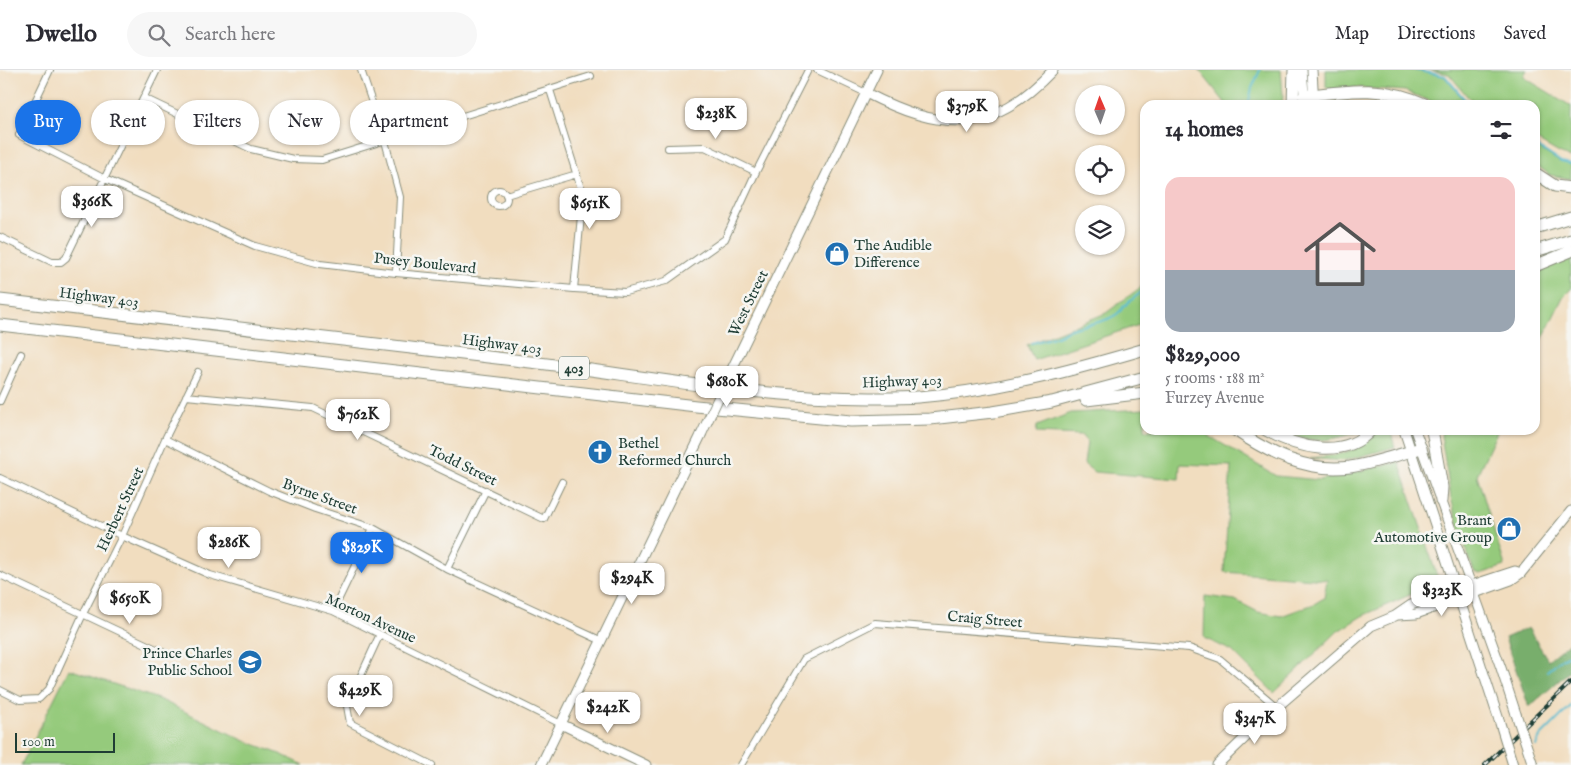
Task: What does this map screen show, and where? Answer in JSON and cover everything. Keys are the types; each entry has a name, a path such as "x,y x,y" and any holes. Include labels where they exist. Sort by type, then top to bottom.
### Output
{"highway":[{"path":"1293,100 1294,70"},
{"path":"1309,100 1364,89 1399,94 1414,100"},
{"path":"1540,176 1555,186 1571,188"},
{"path":"1540,226 1571,216"},
{"path":"1540,249 1571,240"},
{"path":"1540,264 1571,251"},
{"name":"Highway 403","path":"0,300 512,360 784,395 860,398 915,397 971,392 1069,372 1140,351"},
{"name":"403","path":"0,325 696,406 841,420 940,418 993,412 1052,402 1140,378"},
{"path":"1069,372 1083,363 1140,344"},
{"path":"1052,402 1071,402 1140,394"},
{"path":"1243,435 1282,457 1319,467 1350,467 1416,449"},
{"path":"1274,435 1301,445 1322,448 1342,447 1353,444 1365,435"},
{"path":"1433,435 1442,487 1441,501"}],"main road":[{"name":"West Street","path":"542,765 877,70"},
{"path":"866,93 910,113 940,121 959,122 977,120 1004,110 1019,101 1038,86 1053,70"},
{"path":"1302,70 1309,100"},
{"path":"1309,100 1312,70"},
{"path":"1407,435 1441,501 1501,668 1533,765"},
{"path":"1415,435 1416,449 1458,595 1513,765"},
{"path":"1217,765 1277,708 1371,626 1395,616 1411,606 1473,590 1515,571 1521,573 1571,511"},
{"path":"561,724 646,765"}],"street":[{"name":"Pusey Boulevard","path":"50,70 19,135 105,179 255,246 320,264 396,273 625,292 666,281 725,239 756,172 808,70"},
{"path":"0,237 52,262 61,262 66,258 157,70"},
{"path":"361,70 371,100"},
{"path":"817,70 866,93"},
{"path":"467,116 591,76"},
{"path":"550,90 583,195 574,289"},
{"path":"144,98 251,149 293,159 322,160 371,145"},
{"path":"385,145 400,197 396,273"},
{"path":"668,148 704,146 756,172"},
{"path":"506,196 577,174"},
{"path":"0,401 21,354"},
{"name":"Herbert Street","path":"0,690 20,700 38,699 49,689 198,372"},
{"name":"Todd Street","path":"186,396 314,408 544,519 562,482"},
{"name":"Byrne Street","path":"166,439 268,491 372,528 448,569 602,641"},
{"name":"Morton Avenue","path":"0,478 210,575 333,611 561,724"},
{"path":"448,569 486,490"},
{"path":"333,611 372,528"},
{"path":"0,575 167,654"},
{"name":"Craig Street","path":"741,765 804,660 874,623 1189,648 1220,659 1277,708"},
{"path":"380,634 347,706 350,724 432,765"}],"green space":[{"path":"1199,70 1281,70 1282,100 1223,100"},
{"path":"1326,70 1410,70 1444,76 1464,100 1428,100 1405,91 1349,87 1331,90 1326,87"},
{"path":"1430,70 1527,70 1524,75 1525,78 1571,106 1571,158 1540,142 1540,100 1472,100 1449,74"},
{"path":"1540,149 1560,162 1571,164 1571,179 1550,175 1540,168"},
{"path":"1571,258 1571,289 1563,297 1540,344 1540,272"},
{"path":"1140,288 1140,325 1034,360 1027,345 1106,313"},
{"path":"1140,409 1140,435 1207,435 1276,476 1320,480 1399,462 1439,582 1362,616 1338,631 1274,693 1232,651 1204,638 1205,596 1235,600 1258,612 1281,616 1314,604 1324,598 1327,580 1224,572 1231,466 1180,464 1179,479 1094,472 1084,464 1087,442 1081,435 1036,433 1037,426 1071,413"},
{"path":"1291,435 1348,435 1319,440"},
{"path":"1374,435 1391,435 1395,447 1343,461 1310,458 1347,452"},
{"path":"1496,435 1477,475 1505,566 1480,574 1474,571 1462,538 1451,498 1441,436"},
{"path":"1528,628 1548,660 1571,641 1571,670 1529,707 1505,638"},
{"path":"69,669 161,700 243,740 304,765 21,765"}],"waterway":[{"path":"1249,100 1260,70"},
{"path":"1415,70 1445,76 1465,100"},
{"path":"1540,148 1561,162 1571,164"},
{"path":"1031,343 1114,316 1140,293"},
{"path":"1547,671 1561,659 1571,654"},
{"path":"1536,746 1540,737 1571,706"}],"railway":[{"path":"1485,765 1571,682"}],"place":[{"name":"The Audible Difference","path":"837,254"},
{"name":"Bethel Reformed Church","path":"600,452"},
{"name":"Brant Automotive Group","path":"1509,529"},
{"name":"Prince Charles Public School","path":"250,662"}]}
